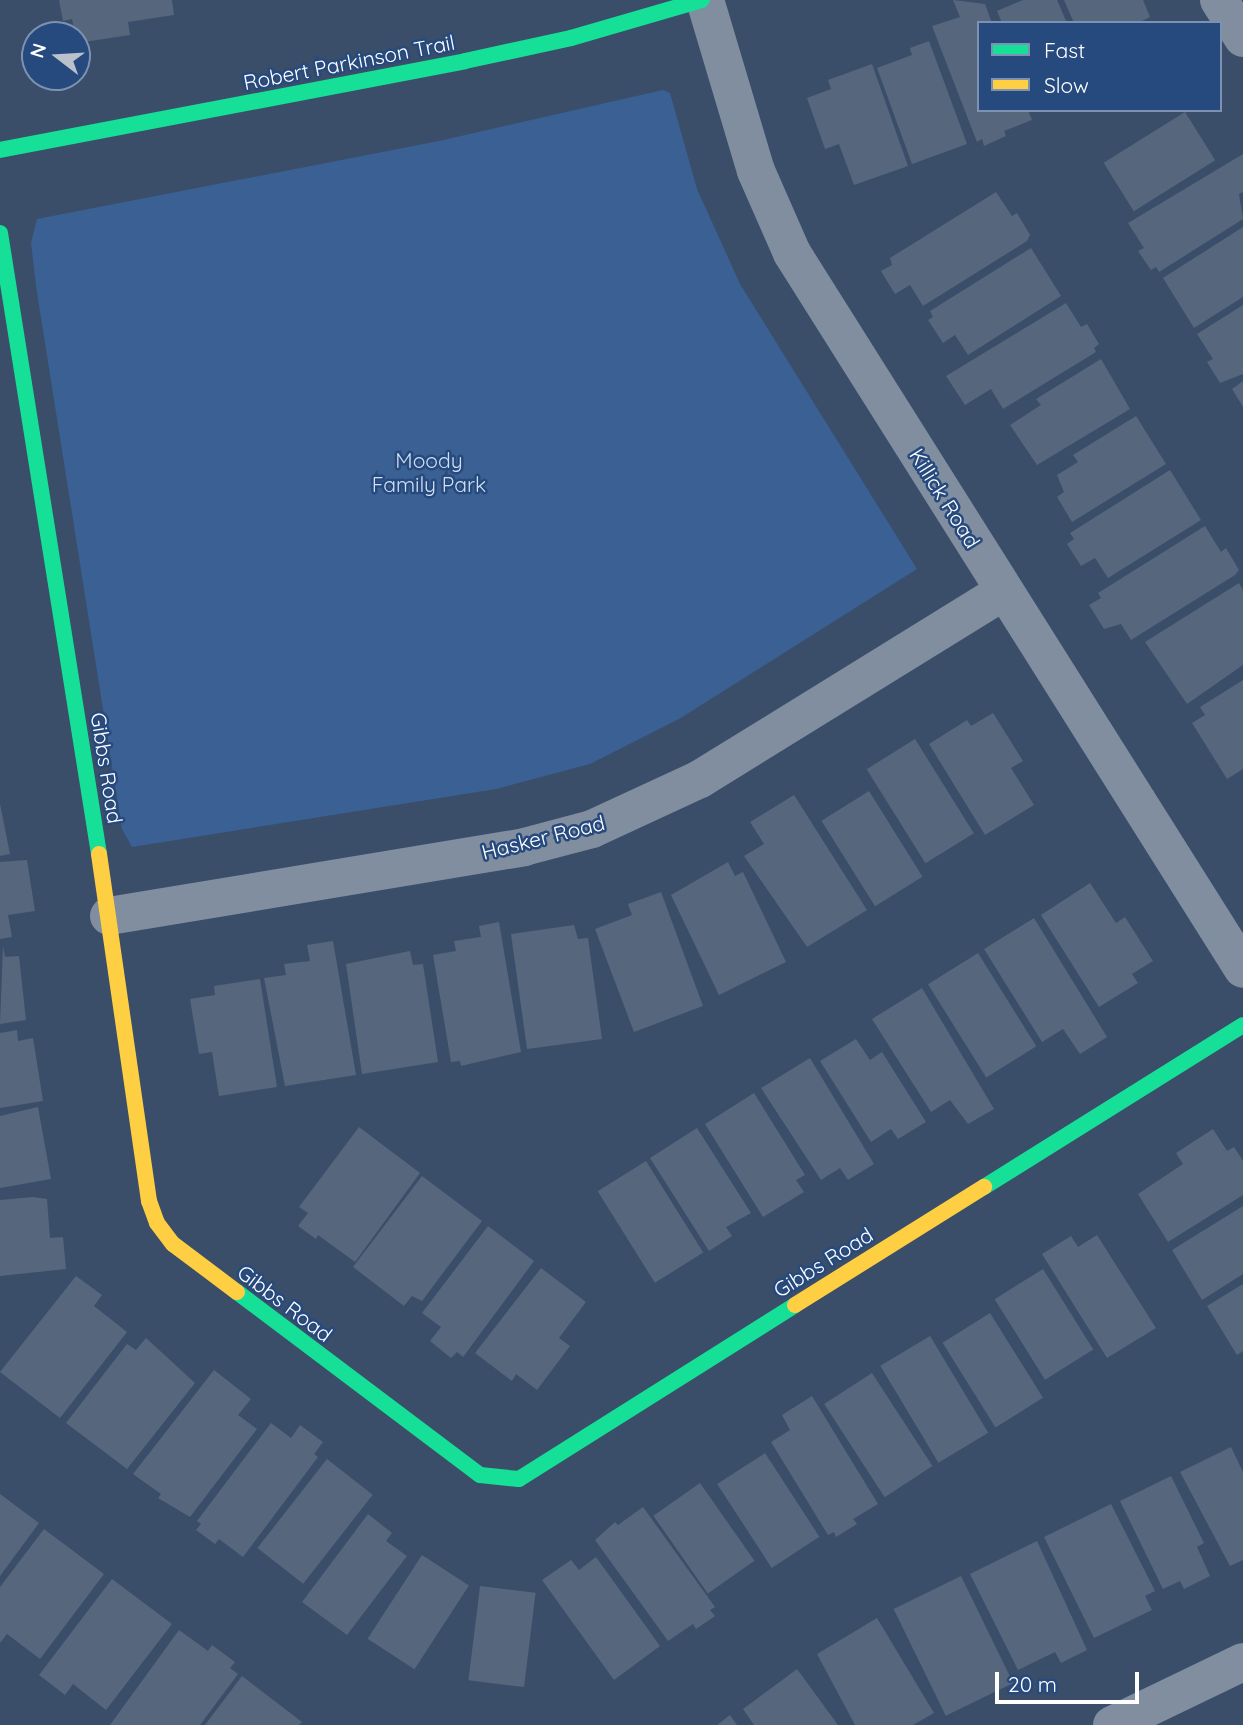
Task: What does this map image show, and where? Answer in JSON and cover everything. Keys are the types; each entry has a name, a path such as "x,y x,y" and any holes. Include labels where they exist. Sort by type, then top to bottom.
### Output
{"street":[{"name":"Robert Parkinson Trail","path":"0,150 465,61 571,38 704,0"},
{"name":"Killick Road","path":"704,0 755,172 792,253 1243,969"},
{"path":"1219,0 1243,38"},
{"name":"Gibbs Road","path":"0,233 109,916 149,1201 157,1223 173,1244 444,1451 480,1475 519,1479 563,1455 665,1386 1243,1025"},
{"name":"Hasker Road","path":"109,916 524,847 592,829 700,779 1004,591"},
{"path":"1112,1725 1243,1662"}],"green space":[{"name":"Moody Family Park","path":"663,90 670,93 697,189 740,284 917,569 679,719 590,764 496,789 132,847 122,829 36,286 31,243 37,219 439,141"}],"building":[{"path":"59,0 172,0 174,15 128,22 130,35 91,41 91,21 63,21"},
{"path":"953,0 985,4 991,21 977,21 977,112 1029,112 1032,120 1004,131 1006,136 984,146 982,139 977,142 932,26 960,17"},
{"path":"1023,0 1057,0 1066,21 1001,21 997,11"},
{"path":"1064,0 1143,0 1150,17 1142,21 1073,21"},
{"path":"929,41 967,144 912,164 877,68 912,55 910,48"},
{"path":"872,64 908,166 854,185 839,144 825,149 807,98 831,89 828,80"},
{"path":"1185,112 1215,160 1134,211 1104,163"},
{"path":"1243,154 1243,192 1239,194 1243,219 1159,272 1156,267 1151,270 1138,251 1144,248 1128,223"},
{"path":"996,192 1012,216 1017,213 1030,235 1027,241 923,306 910,285 895,294 881,271 892,265 890,258"},
{"path":"1243,227 1243,297 1194,328 1163,278"},
{"path":"1031,248 1061,296 968,355 955,335 943,343 928,320 933,317 930,311"},
{"path":"1066,303 1081,327 1087,324 1099,344 1094,348 1096,352 1003,409 991,389 965,405 946,376"},
{"path":"1243,305 1243,374 1220,383 1207,362 1213,359 1197,334"},
{"path":"1101,359 1130,409 1037,465 1010,425 1041,405 1036,399"},
{"path":"1243,381 1243,407 1232,389"},
{"path":"1136,416 1166,464 1072,522 1057,497 1064,492 1057,475 1078,462 1073,455"},
{"path":"1170,470 1201,520 1108,578 1095,558 1081,566 1067,544 1074,539 1070,533"},
{"path":"1205,526 1221,552 1226,548 1239,570 1235,575 1131,640 1121,624 1104,629 1089,605 1101,598 1098,593"},
{"path":"1239,583 1243,590 1243,665 1187,704 1145,642"},
{"path":"1243,680 1243,769 1227,779 1192,723 1205,715 1200,707"},
{"path":"993,713 1023,761 1011,768 1034,805 985,835 929,744 967,720 971,726"},
{"path":"915,739 974,833 925,863 867,769"},
{"path":"869,791 923,877 875,906 822,821"},
{"path":"794,795 867,910 807,947 744,856 764,844 750,822"},
{"path":"0,804 10,854 0,856"},
{"path":"27,860 35,911 8,915 12,937 0,939 0,862"},
{"path":"728,862 735,876 743,872 786,962 719,995 671,895"},
{"path":"1090,883 1116,923 1125,917 1153,961 1132,974 1138,983 1099,1007 1041,915"},
{"path":"661,892 703,1006 634,1032 595,929 632,915 628,904"},
{"path":"1034,918 1107,1037 1080,1054 1063,1029 1042,1042 984,949"},
{"path":"499,922 521,1052 461,1066 460,1061 451,1062 433,955 456,951 454,941 481,937 479,926"},
{"path":"574,925 578,939 588,938 602,1039 527,1049 511,934"},
{"path":"333,941 356,1075 285,1086 264,978 286,975 284,964 310,961 307,945"},
{"path":"3,946 5,957 19,956 26,1020 0,1024"},
{"path":"410,951 413,965 423,964 438,1062 362,1074 346,964"},
{"path":"978,953 1036,1046 986,1078 928,984"},
{"path":"260,979 277,1087 219,1096 212,1052 199,1054 190,999 215,995 214,986"},
{"path":"922,988 994,1109 968,1124 950,1100 931,1112 872,1019"},
{"path":"17,1030 18,1041 33,1038 43,1101 0,1108 0,1033"},
{"path":"856,1039 870,1060 882,1052 926,1122 898,1139 891,1129 871,1142 820,1061"},
{"path":"810,1058 874,1164 848,1180 840,1168 821,1180 761,1088"},
{"path":"754,1093 805,1175 796,1180 804,1192 763,1217 705,1124"},
{"path":"38,1107 51,1179 0,1188 0,1116"},
{"path":"359,1127 420,1173 355,1262 318,1235 316,1239 298,1226 308,1213 299,1207"},
{"path":"697,1128 751,1213 726,1227 732,1236 709,1251 650,1158"},
{"path":"1213,1129 1227,1151 1234,1147 1243,1161 1243,1195 1168,1242 1138,1194 1183,1164 1176,1153"},
{"path":"646,1161 703,1253 655,1283 598,1191"},
{"path":"422,1176 482,1221 422,1301 412,1296 404,1306 353,1267"},
{"path":"33,1197 47,1199 50,1238 63,1237 66,1269 0,1276 0,1200"},
{"path":"1243,1206 1243,1274 1202,1300 1172,1250"},
{"path":"488,1226 534,1261 463,1357 457,1352 451,1358 430,1341 441,1327 422,1313"},
{"path":"1097,1235 1156,1328 1107,1358 1042,1254 1071,1236 1078,1247"},
{"path":"541,1268 586,1302 559,1338 570,1346 537,1390 516,1374 512,1381 475,1353"},
{"path":"1043,1269 1093,1350 1045,1380 995,1299"},
{"path":"76,1276 102,1295 94,1306 127,1332 60,1418 0,1372"},
{"path":"1243,1284 1243,1351 1237,1355 1207,1306"},
{"path":"990,1313 1043,1398 996,1427 943,1343"},
{"path":"930,1336 988,1433 938,1463 880,1366"},
{"path":"146,1338 195,1383 127,1469 66,1423 127,1344 136,1350"},
{"path":"214,1370 251,1399 238,1415 257,1429 190,1517 158,1498 161,1494 133,1474"},
{"path":"872,1373 932,1466 885,1497 824,1404"},
{"path":"812,1396 878,1504 853,1519 857,1524 836,1537 834,1532 828,1535 771,1442 790,1430 782,1415"},
{"path":"271,1423 291,1438 300,1425 323,1442 314,1454 318,1457 243,1557 219,1539 215,1544 196,1530 201,1524 197,1521"},
{"path":"1231,1447 1243,1472 1243,1560 1230,1566 1180,1472"},
{"path":"765,1453 819,1537 772,1568 717,1484"},
{"path":"327,1459 373,1495 303,1584 257,1548"},
{"path":"1171,1476 1204,1543 1197,1547 1210,1576 1184,1589 1180,1581 1163,1589 1120,1501"},
{"path":"700,1483 754,1561 708,1594 653,1516"},
{"path":"0,1494 39,1523 0,1576"},
{"path":"1111,1504 1155,1591 1145,1596 1152,1610 1094,1638 1044,1537"},
{"path":"643,1507 715,1607 710,1610 715,1616 696,1629 693,1624 668,1641 595,1540 615,1522 618,1525"},
{"path":"368,1514 392,1533 386,1541 407,1556 347,1635 302,1602"},
{"path":"44,1529 104,1574 40,1659 7,1634 0,1643 0,1587"},
{"path":"1037,1541 1087,1650 1061,1663 1055,1652 1018,1670 970,1574"},
{"path":"422,1555 469,1585 415,1669 368,1639"},
{"path":"596,1557 660,1646 614,1680 542,1580 571,1560 579,1570"},
{"path":"961,1576 1013,1683 946,1716 894,1609"},
{"path":"112,1579 172,1624 106,1710 73,1684 65,1695 39,1675"},
{"path":"480,1586 536,1593 524,1687 468,1680"},
{"path":"877,1618 934,1713 913,1725 855,1725 817,1654"},
{"path":"179,1630 208,1651 212,1645 235,1662 230,1668 238,1674 200,1725 110,1725"},
{"path":"797,1669 838,1725 754,1725 743,1709"},
{"path":"242,1676 302,1722 299,1725 205,1725"},
{"path":"730,1715 737,1725 717,1725"}],"traffic: fast":[{"path":"0,150 465,61 571,38 702,0"},
{"path":"0,233 99,854"},
{"path":"984,1187 1243,1025"},
{"path":"237,1292 480,1475 519,1479 795,1305"}],"traffic: slow":[{"path":"99,854 149,1201 157,1223 173,1244 237,1292"},
{"path":"795,1305 984,1187"}]}
